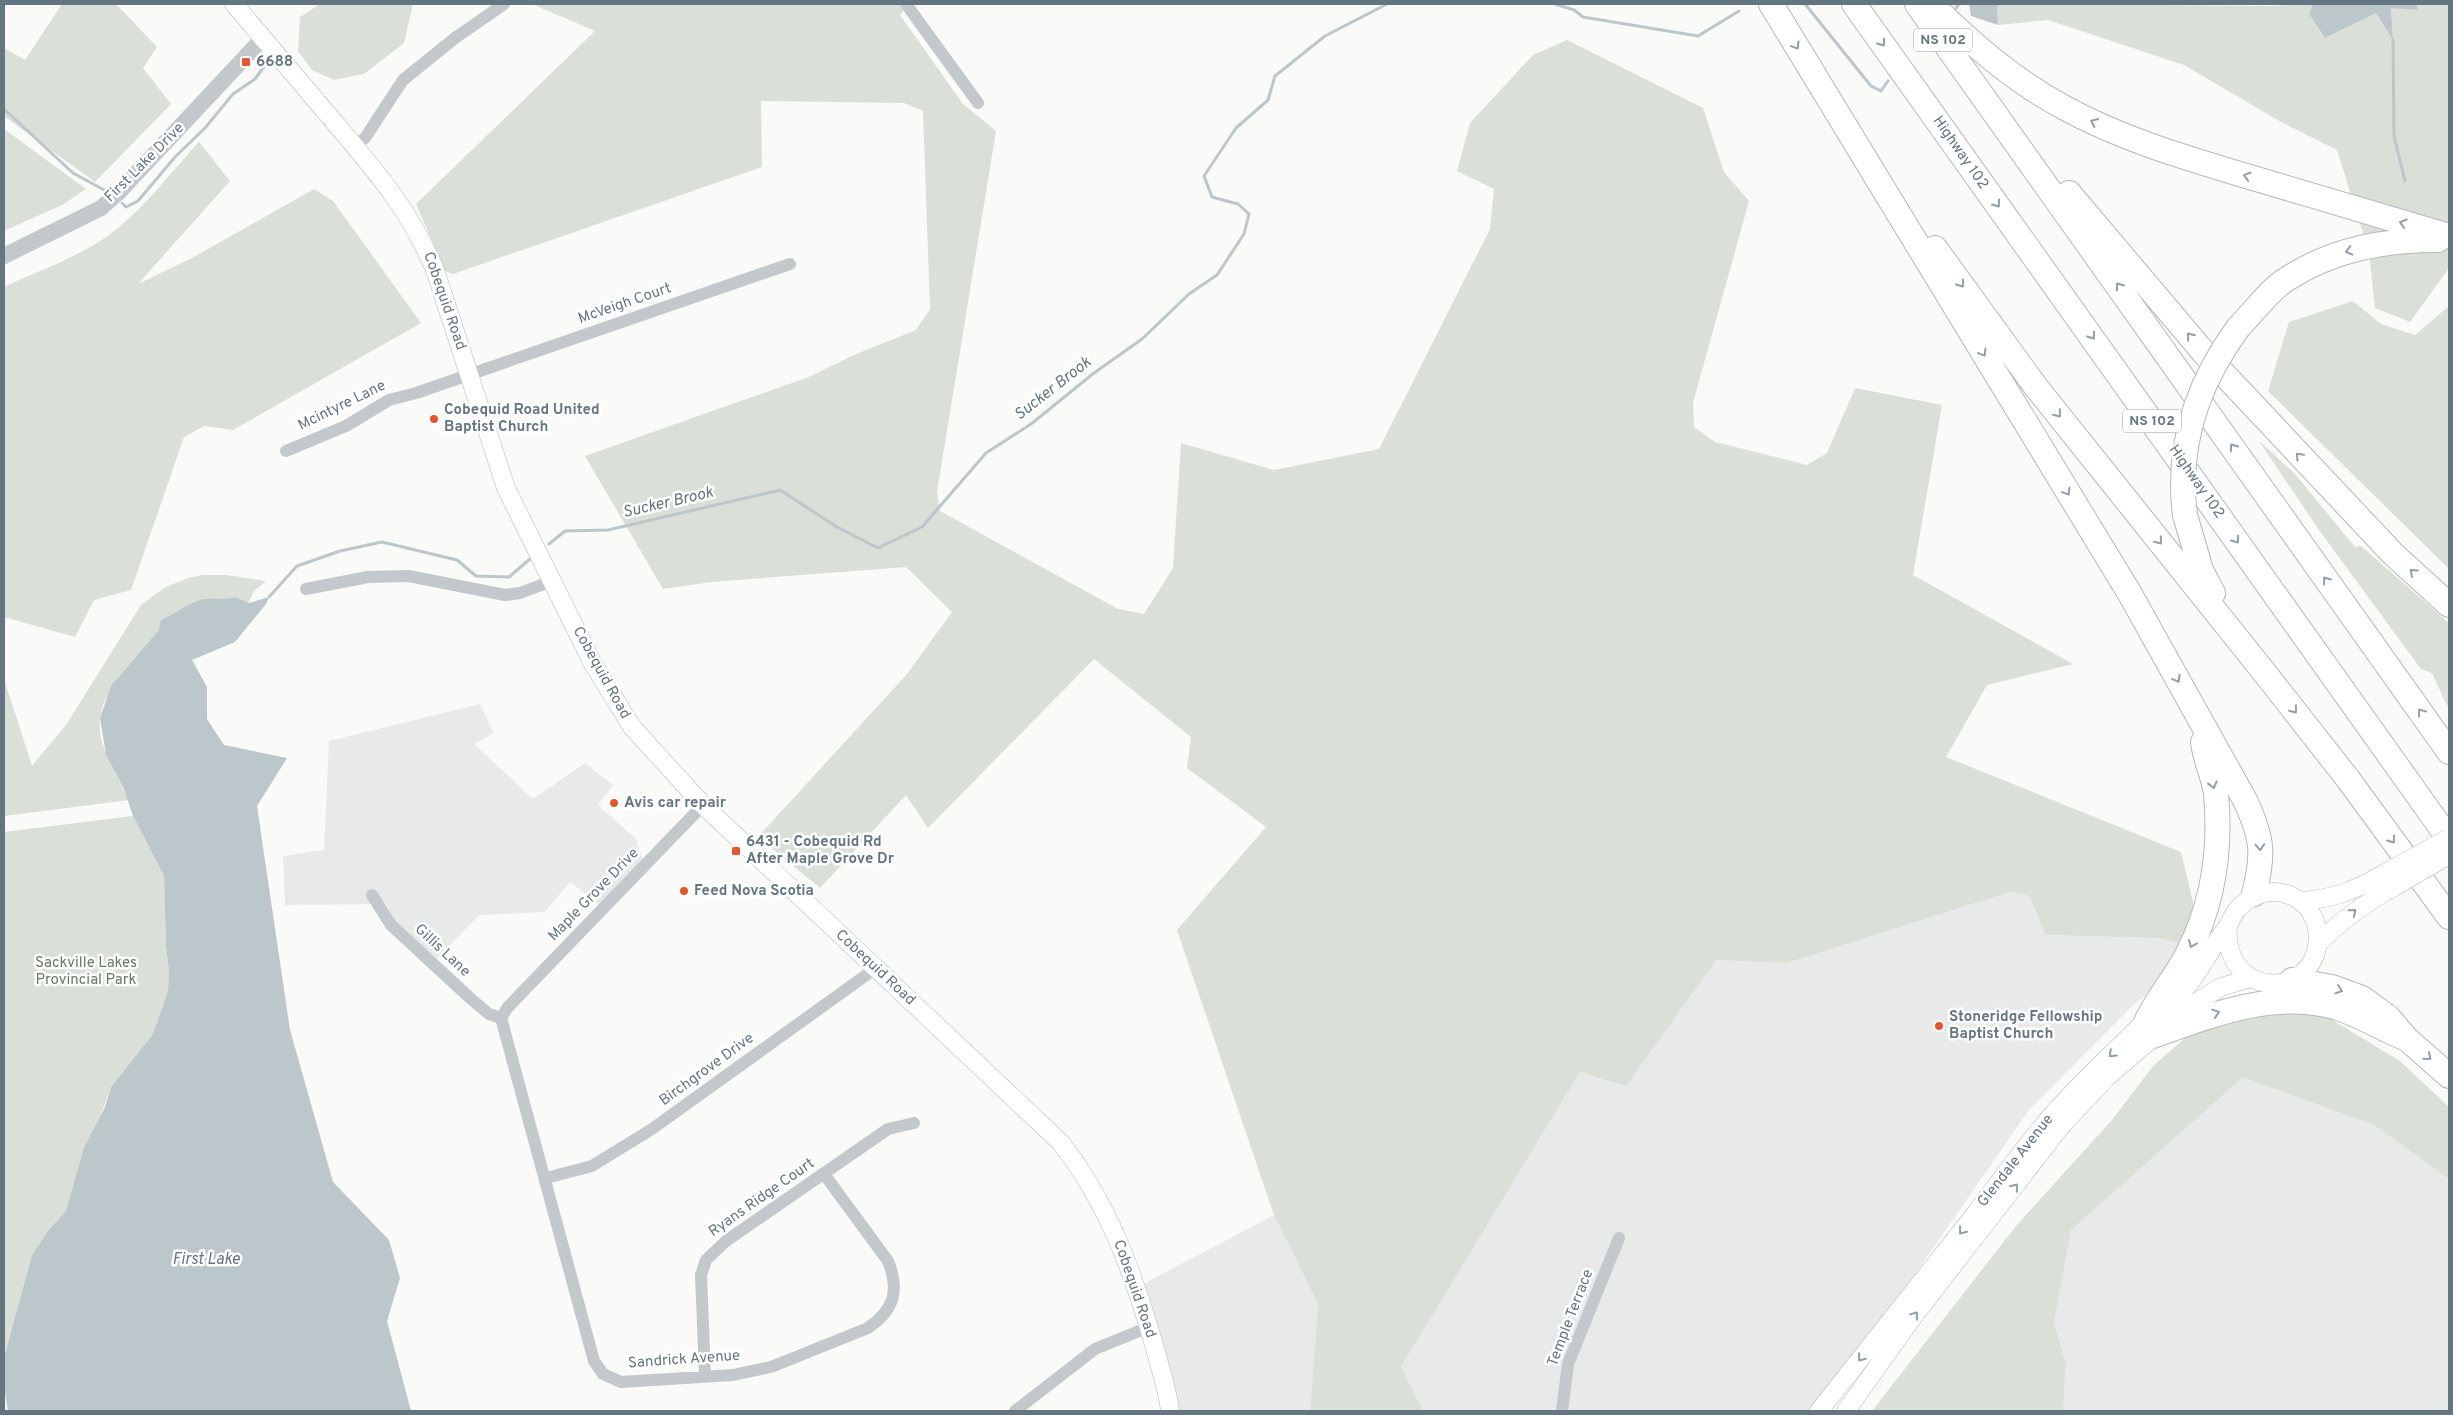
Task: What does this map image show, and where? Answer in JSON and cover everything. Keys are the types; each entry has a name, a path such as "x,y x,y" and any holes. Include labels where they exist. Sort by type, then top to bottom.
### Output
{"highway":[{"path":"1771,4 2130,594 2246,802 2258,830 2262,850 2254,894"},
{"name":"Highway 102","path":"1854,4 2449,839"},
{"name":"NS 102","path":"1917,4 2193,389 2290,531 2449,752"},
{"path":"1931,4 2007,72 2065,108 2127,137 2212,166 2449,238"},
{"path":"1968,76 2122,254 2205,354 2380,540 2449,605"},
{"path":"1830,102 2036,387 2348,779 2449,917"},
{"path":"2264,672 2214,595 2201,570 2185,515 2182,468 2185,442 2193,412 2205,382 2219,354 2238,328 2285,279 2337,254 2388,241 2449,238"},
{"path":"2150,1028 2160,995 2178,972 2190,950 2205,913 2215,870 2218,828 2215,792 2200,720"},
{"path":"2292,980 2332,987 2362,998 2388,1017 2408,1039 2449,1076"},
{"path":"2150,1028 2253,1004 2301,1001 2339,1008 2408,1039"}],"main road":[{"name":"Cobequid Road","path":"234,4 401,204 421,237 435,270 506,488 592,662 632,727 703,805 1060,1142 1081,1168 1116,1235 1149,1327 1170,1411"},
{"path":"2317,945 2333,928 2364,904 2389,880 2449,839"},
{"path":"2300,901 2326,899 2389,880 2449,855"},
{"path":"2254,894 2272,892 2287,894 2300,901 2310,912 2317,925 2315,955 2307,968 2292,980"},
{"name":"Glendale Avenue","path":"1846,1411 1913,1317 2062,1125 2188,985 2228,926 2235,912 2254,894"},
{"path":"2228,926 2227,941 2230,956 2239,969 2251,978"},
{"name":"Glendale Avenue","path":"1819,1411 2054,1112 2150,1028 2211,992 2251,978 2265,983 2292,980"}],"street":[{"path":"354,146 365,138 404,80 455,38 504,4"},
{"path":"906,4 978,103"},
{"name":"First Lake Drive","path":"4,256 101,208 119,192 263,38"},
{"name":"McVeigh Court","path":"470,375 790,264"},
{"name":"Mcintyre Lane","path":"286,451 346,426 393,398 416,393 470,375"},
{"path":"306,588 368,577 409,576 505,595 520,593 552,581"},
{"name":"Maple Grove Drive","path":"505,1013 703,805"},
{"name":"Gillis Lane","path":"372,895 391,925 470,998 489,1014 505,1013"},
{"name":"Birchgrove Drive","path":"546,1178 592,1166 652,1129 876,968"},
{"name":"Sandrick Avenue","path":"505,1013 546,1178 597,1367 610,1378 621,1382 733,1375 771,1367 868,1328 880,1319 890,1306 895,1290 893,1274 888,1261 824,1174"},
{"name":"Ryans Ridge Court","path":"705,1376 701,1275 706,1260 726,1241 888,1129 914,1123"},
{"name":"Temple Terrace","path":"1562,1411 1568,1364 1619,1238"},
{"path":"1015,1411 1095,1349 1149,1327"}],"shaded area":[{"path":"480,704 494,733 474,744 533,799 585,763 613,785 598,805 636,839 643,861 599,904 570,882 545,912 479,915 433,963 396,928 386,904 285,905 283,856 324,850 329,741"},
{"path":"2010,892 2030,896 2045,935 2157,938 2204,948 2131,1007 2029,1110 1820,1411 1423,1411 1401,1367 1580,1072 1704,975 1716,960 1787,963"},
{"path":"2243,1076 2374,1125 2449,1179 2449,1411 2063,1411 2066,1363 2054,1324 2071,1230"},
{"path":"1274,1215 1318,1304 1310,1411 1163,1411 1130,1291"}],"green space":[{"path":"62,4 116,4 157,47 143,68 171,104 95,182 4,116 4,48 25,60"},
{"path":"320,4 413,4 404,43 364,74 334,80 312,70 298,51 300,17"},
{"path":"532,4 909,4 900,15 963,104 996,131 937,492 940,511 1118,609 1144,614 1173,568 1181,443 1274,470 1379,449 1490,229 1494,189 1457,171 1470,123 1533,55 1567,40 1703,108 1724,172 1749,201 1693,403 1694,427 1715,442 1807,465 1827,453 1855,388 1942,405 1913,575 2073,664 1987,685 1946,757 2181,852 2204,948 2157,938 2045,935 2030,896 2010,892 1787,963 1716,960 1626,1086 1580,1072 1401,1367 1423,1411 1310,1411 1318,1304 1274,1215 1177,930 1266,827 1187,768 1191,737 1094,659 928,828 906,795 820,888 758,837 907,674 952,612 906,567 711,582 663,589 585,456 809,377 856,354 916,330 930,309 923,111 904,103 761,101 762,167 453,274 445,271 416,204 595,31"},
{"path":"1997,4 2271,6 2313,4 2309,14 2325,38 2376,13 2393,39 2391,7 2417,10 2416,4 2449,4 2449,268 2410,322 2375,308 2369,252 2337,150 2281,122 2184,65 2048,20 1998,25"},
{"path":"4,129 86,189 62,205 4,231"},
{"path":"199,142 230,181 138,284 194,257 314,189 333,201 421,323 233,430 204,426 184,437 131,590 94,600 75,637 4,617 4,287 70,258 106,237 144,204"},
{"path":"2353,301 2381,324 2415,335 2449,306 2449,569 2268,391 2289,322"},
{"path":"2259,441 2295,474 2355,547 2361,546 2449,623 2449,710 2432,673 2421,669 2319,530"},
{"path":"203,575 226,575 266,581 254,591 248,603 235,597 200,600 161,620 158,631 114,684 106,698 101,714 100,730 104,748 129,800 4,816 4,679 32,766 66,725 141,605 164,588 188,578"},
{"name":"Sackville Lakes Provincial Park","path":"133,816 164,876 166,947 169,970 168,991 153,1034 111,1087 66,1211 48,1231 32,1255 4,1356 4,832"},
{"path":"2301,1001 2400,1061 2449,1107 2449,1179 2374,1125 2243,1077 2071,1230 2054,1324 2066,1363 2063,1411 1872,1411 2016,1226 2112,1120 2153,1066 2192,1032"}],"water":[{"path":"1969,4 1997,4 1998,25 1971,16"},
{"path":"2313,4 2416,4 2418,10 2391,8 2393,40 2376,13 2325,38 2309,14"},
{"name":"First Lake","path":"235,597 249,603 269,597 266,604 235,642 192,660 207,687 207,719 224,745 287,758 257,806 290,1030 333,1182 389,1240 400,1278 387,1321 411,1411 8,1411 4,1387 4,1357 32,1255 48,1231 66,1211 84,1148 105,1107 111,1087 153,1034 168,991 169,970 166,947 164,876 133,816 124,789 106,755 100,718 111,686 158,631 161,620 200,600"}],"waterway":[{"name":"Sucker Brook","path":"549,544 565,531 608,530 780,490 837,527 878,548 922,527 986,453 1031,424 1094,373 1142,339 1189,294 1217,275 1244,234 1249,214 1238,204 1212,197 1204,176 1236,128 1268,100 1275,76 1325,36 1387,4"},
{"name":"Sucker Brook","path":"1555,4 1574,10 1583,17 1698,36 1739,11"},
{"name":"Sucker Brook","path":"1805,4 1871,86 1881,91 1888,81"},
{"name":"Sucker Brook","path":"1956,8 1959,4"},
{"path":"2393,40 2394,136 2405,181"},
{"path":"122,203 126,207 138,201 175,157 205,128 233,94 255,79 268,61"},
{"path":"4,109 73,173 106,191"},
{"name":"Sucker Brook","path":"269,597 297,566 340,551 382,542 457,560 476,576 509,577 530,559"}],"place":[{"name":"6688","path":"246,62"},
{"name":"Cobequid Road United Baptist Church","path":"434,419"},
{"name":"Avis car repair","path":"614,803"},
{"name":"6431 - Cobequid Rd After Maple Grove Dr","path":"736,851"},
{"name":"Feed Nova Scotia","path":"684,891"},
{"name":"Stoneridge Fellowship Baptist Church","path":"1939,1026"}]}
